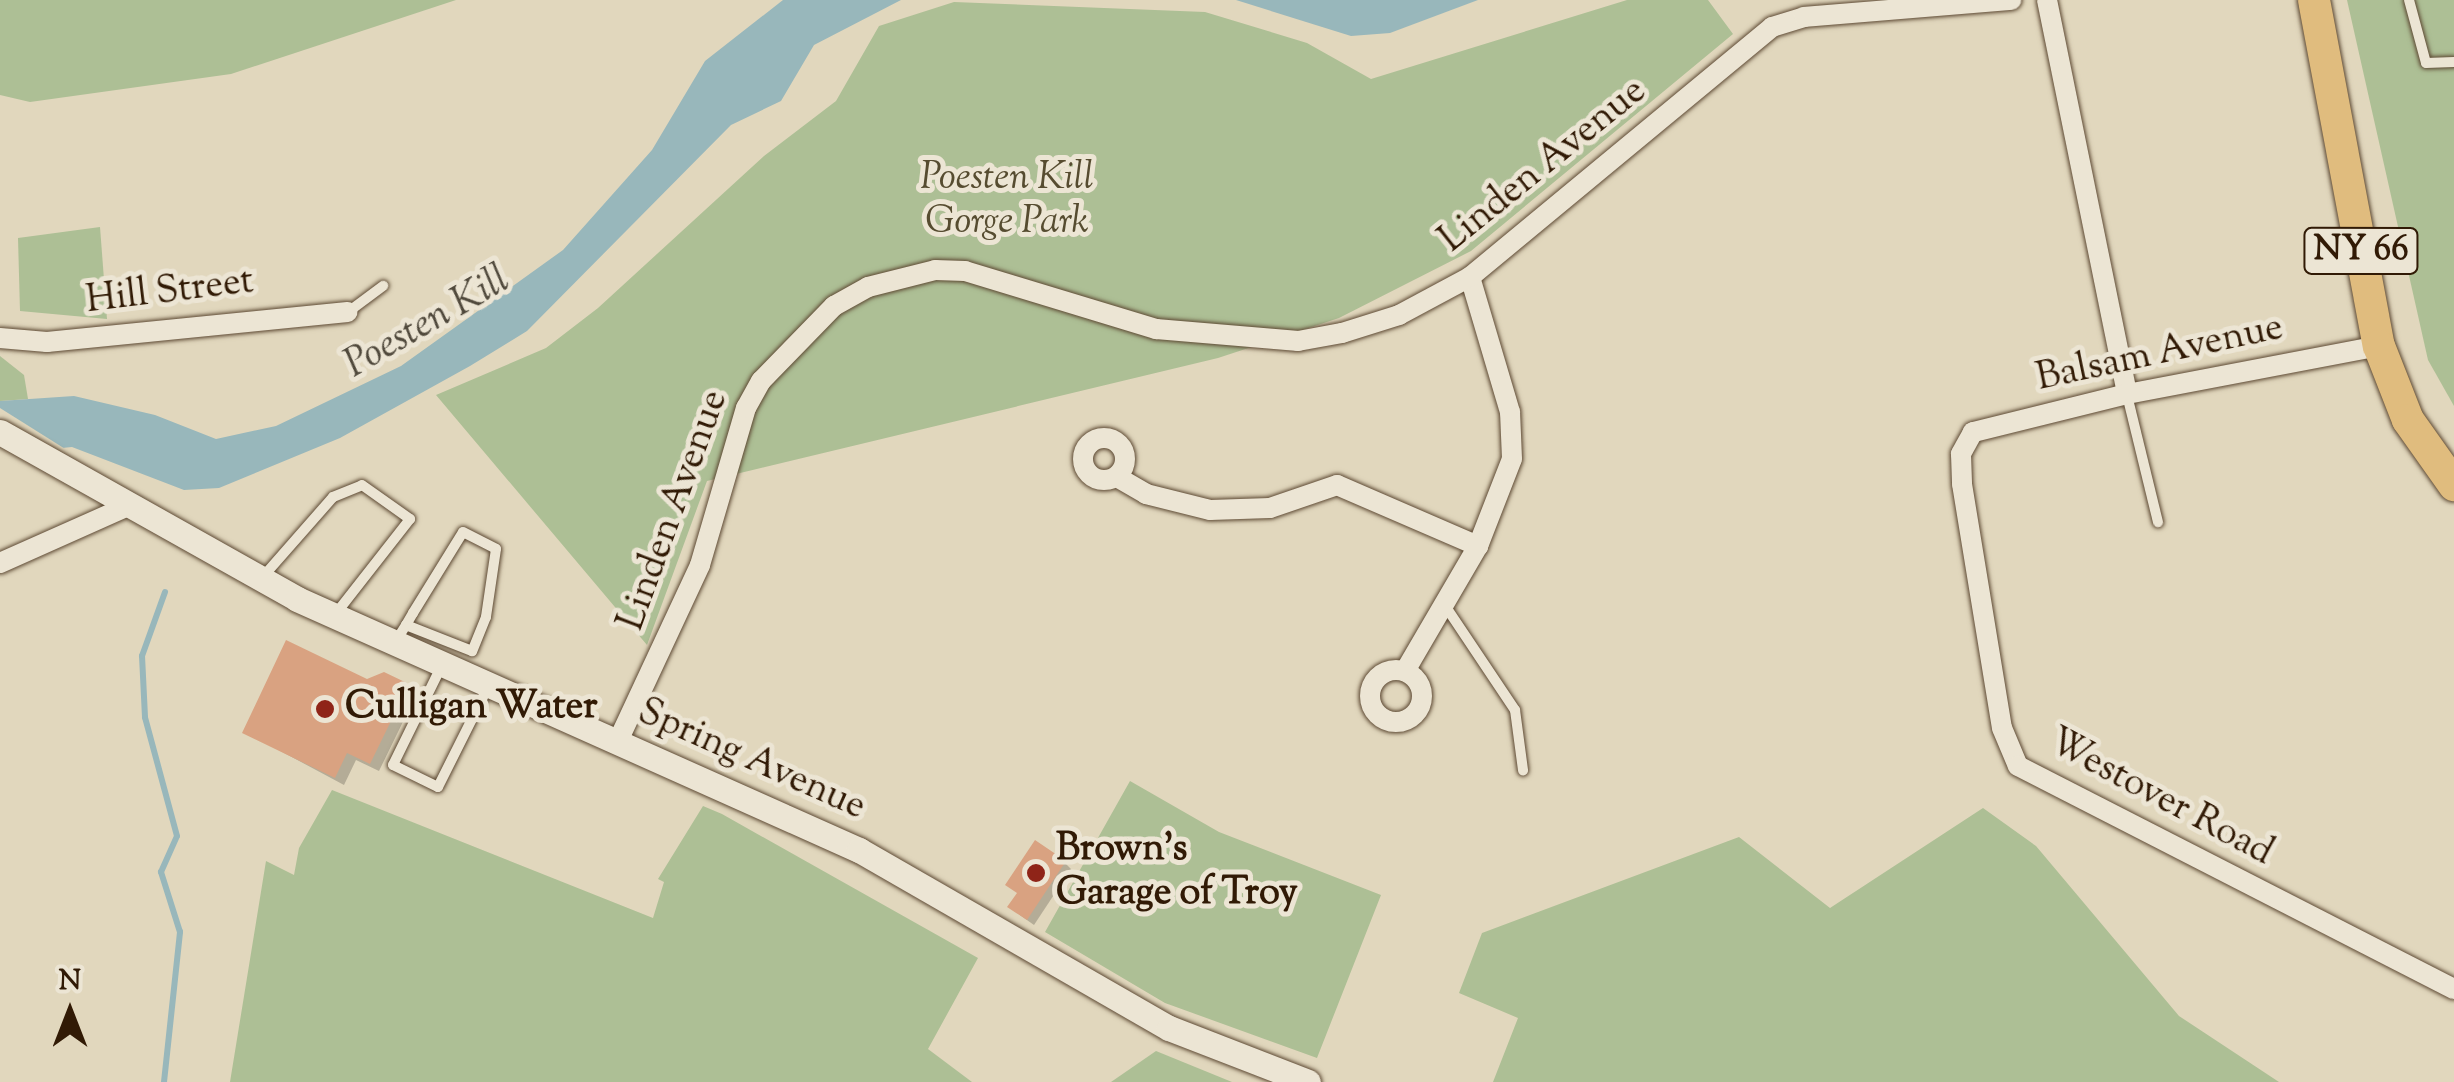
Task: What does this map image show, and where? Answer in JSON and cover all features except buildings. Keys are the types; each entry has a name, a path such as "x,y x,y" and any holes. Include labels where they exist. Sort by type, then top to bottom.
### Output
{"main road":[{"name":"NY 66","path":"2314,0 2379,346 2408,420 2454,485"}],"street":[{"name":"Linden Avenue","path":"618,741 700,565 753,394 785,351 834,306 868,287 935,270 965,271 1156,329 1298,341 1400,315 1470,277 1772,27 1804,17 2011,0"},
{"path":"2047,0 2127,394"},
{"path":"1405,670 1478,546 1505,484 1514,436 1470,277"},
{"name":"Hill Street","path":"0,338 48,342 348,312"},
{"name":"Balsam Avenue","path":"1964,445 1973,432 2127,394 2379,346"},
{"name":"Spring Avenue","path":"0,432 71,477 334,617 399,635 452,672 618,741 859,850 1169,1028 1308,1082"},
{"name":"Westover Road","path":"1964,445 1962,484 1978,594 2002,728 2018,766 2454,989"},
{"path":"1117,477 1146,494 1221,511 1270,508 1337,485 1478,546"},
{"path":"0,563 126,507"}],"lane":[{"path":"2410,0 2426,64 2454,62"},
{"path":"348,312 383,286"},
{"path":"2127,394 2158,522"},
{"path":"261,580 333,496 362,485 410,519 334,617"},
{"path":"472,651 399,635 463,532 496,549 486,617 472,651 452,672 393,765 438,786 488,686"},
{"path":"1444,604 1514,710 1523,770"}],"green space":[{"path":"0,0 456,0 231,74 30,102 0,95"},
{"name":"Poesten Kill Gorge Park","path":"1627,0 1708,0 1733,34 1471,251 1339,318 1218,358 707,481 647,645 436,395 546,348 598,308 764,156 836,101 879,26 954,2 1205,12 1307,43 1371,79"},
{"path":"2347,0 2454,0 2454,406 2428,360"},
{"path":"100,227 107,319 20,311 18,238"},
{"path":"0,356 24,375 28,399 0,401"},
{"path":"1130,781 1219,832 1381,895 1317,1058 1165,1003 1045,932"},
{"path":"332,790 653,918 664,882 658,879 703,806 722,814 978,958 928,1049 972,1082 230,1082 266,861 294,875 299,848"},
{"path":"1983,808 2036,846 2179,1016 2279,1082 1493,1082 1518,1018 1459,993 1482,933 1739,837 1830,908"},
{"path":"1156,1051 1232,1082 1111,1082"}],"water":[{"name":"Poesten Kill","path":"783,0 901,0 814,45 781,101 731,125 527,331 470,366 340,438 219,488 184,490 72,447 0,454 0,401 74,396 155,415 216,439 276,426 401,366 563,250 652,150 705,61"},
{"path":"1236,0 1478,0 1390,33 1351,36"}],"pier":[{"path":"0,408 70,452 0,459"}],"waterway":[{"path":"164,1082 180,932 161,872 177,836 145,717 142,656 165,592"}],"place":[{"name":"Culligan Water","path":"325,709"},
{"name":"Brown's Garage of Troy","path":"1036,873"}]}
